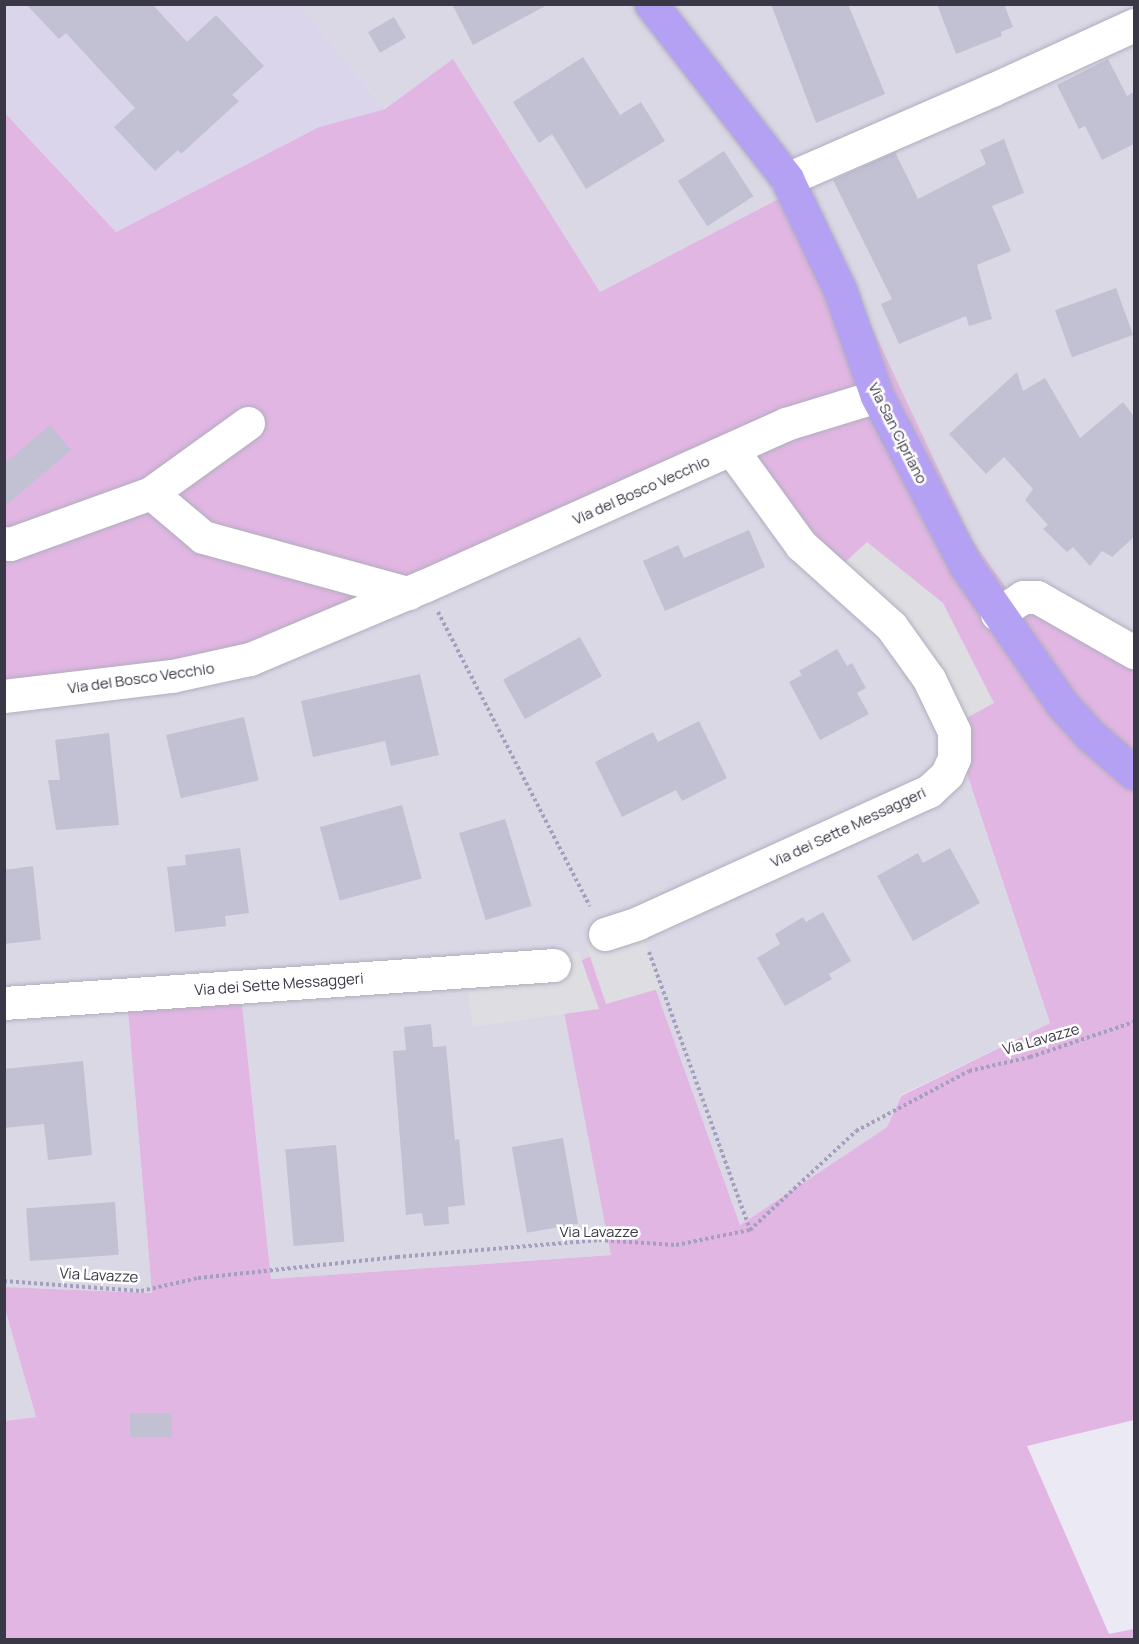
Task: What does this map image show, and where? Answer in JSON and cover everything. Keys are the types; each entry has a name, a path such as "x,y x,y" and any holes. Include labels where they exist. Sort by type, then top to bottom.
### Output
{"main road":[{"name":"Via San Cipriano","path":"651,4 787,179 840,290 877,396 961,556 997,614 1062,704 1090,735 1134,773"}],"street":[{"path":"787,179 992,90 1134,24"},
{"name":"Via del Bosco Vecchio","path":"4,696 172,676 250,659 416,589 786,424 877,396"},
{"path":"4,543 10,544 151,493 248,423"},
{"name":"Via dei Sette Messaggeri","path":"605,934 638,923 928,791 947,774 954,758 954,731 929,679 891,626 801,545 732,450"},
{"path":"151,493 203,537 416,589"},
{"path":"997,614 1023,597 1037,597 1134,652"},
{"name":"Via dei Sette Messaggeri","path":"4,1003 554,965"}],"path":[{"path":"416,589 605,934"},
{"path":"638,923 750,1230"},
{"name":"Via Lavazze","path":"4,1281 141,1291 198,1278 374,1259 599,1240 676,1245 750,1230 856,1131 969,1071 1030,1057 1134,1022"}],"shaded area":[{"path":"5,4 300,5 385,109 319,127 116,232 5,113"},
{"path":"300,5 1134,5 1134,666 1024,614 972,540 805,185 600,292 453,60 385,109"},
{"path":"453,59 600,292 805,185 972,540 1024,613 1031,607 1134,666 1134,1420 1027,1446 1109,1634 1134,1629 1134,1639 5,1639 5,1421 36,1417 5,1309 5,1287 152,1293 126,988 240,985 271,1279 611,1255 556,971 618,945 638,940 740,1225 887,1127 901,1096 1050,1023 959,750 929,679 736,450 251,662 5,695 5,113 116,232 319,127 385,109"},
{"path":"736,450 877,613 959,750 1050,1023 901,1095 887,1127 740,1225 638,941 556,971 612,1255 271,1279 240,985 126,988 152,1293 5,1287 5,695"},
{"path":"867,542 943,603 994,703 952,726 832,574"},
{"path":"638,923 662,988 606,1004 586,945 605,934"},
{"path":"578,950 599,1009 473,1027 465,971 554,965"},
{"path":"5,1309 36,1417 5,1421"}],"building":[{"path":"26,4 152,4 187,42 216,15 264,66 232,95 239,101 181,154 178,150 155,171 114,127 135,108 66,33 59,39"},
{"path":"452,4 549,4 473,45"},
{"path":"771,4 848,4 885,94 816,123"},
{"path":"937,4 1004,4 1013,27 1001,32 1002,36 956,54"},
{"path":"394,17 406,38 380,53 368,32"},
{"path":"583,57 620,115 641,102 665,141 586,189 552,134 539,143 513,102"},
{"path":"1108,59 1127,96 1134,92 1134,144 1102,160 1085,126 1079,129 1057,85"},
{"path":"1004,139 1024,193 992,206 1011,251 977,265 992,319 969,326 966,316 899,344 881,304 892,299 833,180 895,152 918,199 986,164 980,150"},
{"path":"724,151 753,196 707,226 678,181"},
{"path":"1116,288 1133,335 1072,357 1055,310"},
{"path":"1017,372 1023,391 1045,378 1080,438 1123,402 1134,416 1134,537 1112,557 1102,551 1090,566 1073,547 1067,552 1043,529 1048,525 1025,500 1033,489 1004,457 986,474 949,434"},
{"path":"50,425 71,450 4,507 4,464"},
{"path":"749,530 765,567 665,611 643,561 678,545 684,558"},
{"path":"580,637 602,676 525,719 503,680"},
{"path":"837,649 847,666 852,663 866,688 857,693 869,714 820,740 789,682 802,675 799,671"},
{"path":"420,674 439,755 391,766 385,741 313,757 301,701"},
{"path":"244,717 259,780 181,798 166,735"},
{"path":"699,721 727,778 682,801 676,790 622,817 595,762 653,732 658,742"},
{"path":"109,733 119,825 56,830 48,780 60,780 55,740"},
{"path":"402,805 422,878 340,900 320,827"},
{"path":"505,819 532,906 486,920 459,833"},
{"path":"240,848 249,913 225,916 226,926 175,932 167,867 186,865 185,855"},
{"path":"950,848 980,903 913,941 877,876 918,853 923,863"},
{"path":"33,866 41,940 4,944 4,870"},
{"path":"823,912 851,961 829,974 832,979 785,1006 757,958 780,944 775,934 803,917 806,922"},
{"path":"431,1024 433,1047 446,1046 455,1140 459,1139 465,1205 448,1207 449,1224 424,1226 422,1213 406,1215 393,1051 406,1050 404,1027"},
{"path":"83,1061 92,1155 48,1160 44,1124 4,1128 4,1069"},
{"path":"563,1138 578,1224 527,1233 512,1147"},
{"path":"336,1145 344,1242 294,1246 285,1149"},
{"path":"115,1202 119,1255 30,1261 26,1208"},
{"path":"130,1413 172,1413 172,1437 130,1437"}]}
